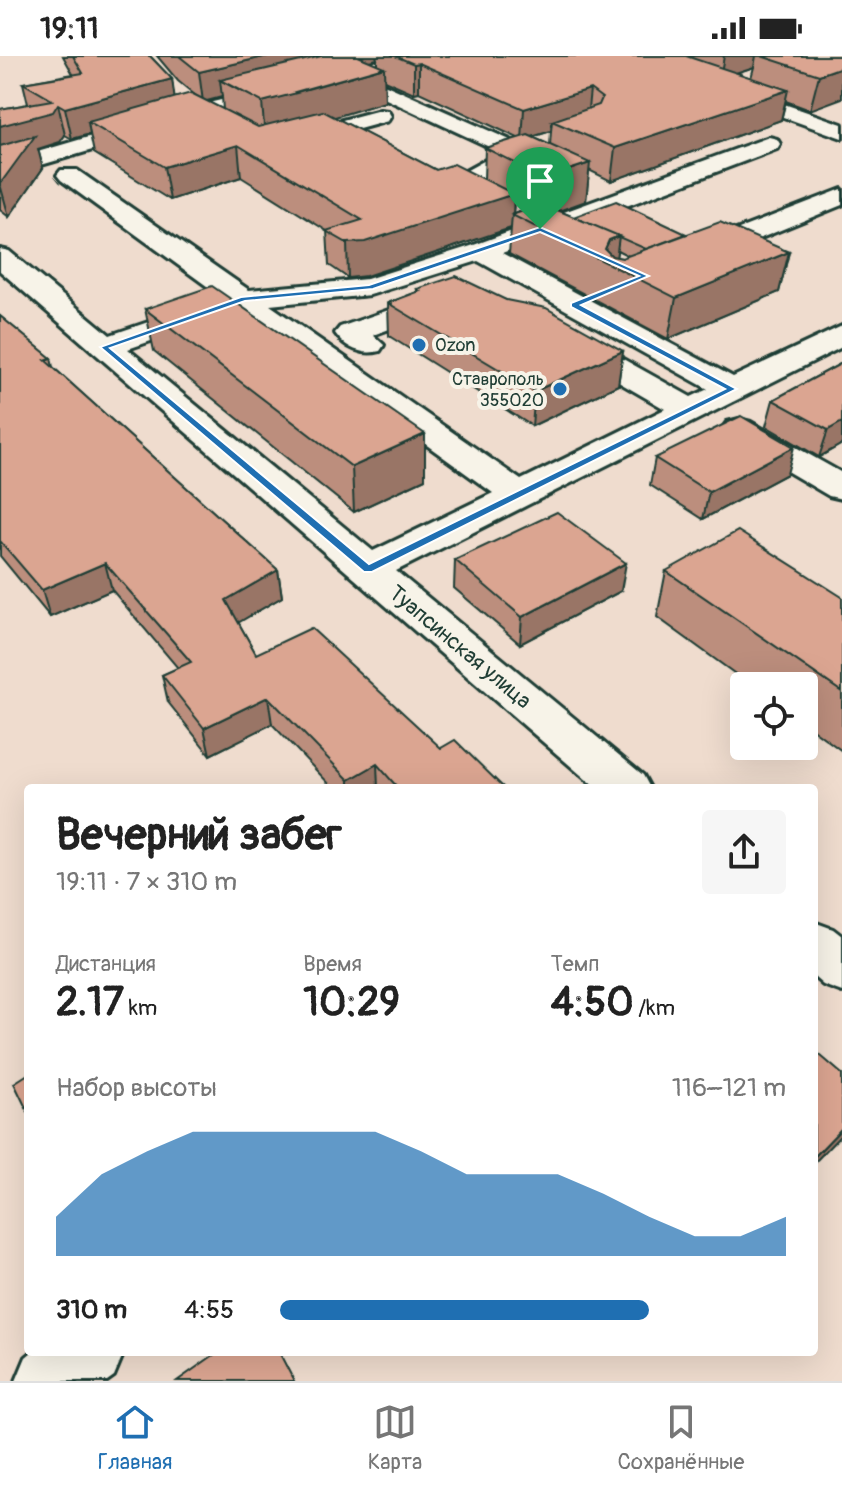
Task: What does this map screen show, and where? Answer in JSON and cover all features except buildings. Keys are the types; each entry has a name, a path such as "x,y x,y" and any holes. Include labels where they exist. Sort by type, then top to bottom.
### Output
{"street":[{"path":"380,67 342,76 518,152"},
{"path":"747,79 713,86 842,131"},
{"path":"0,170 195,113 304,86"},
{"path":"176,94 195,113 222,127"},
{"path":"263,149 380,116"},
{"path":"154,126 179,138"},
{"path":"545,143 518,152 458,185 580,247"},
{"path":"104,347 244,299 370,287 480,252 769,144"},
{"path":"69,175 519,495"},
{"path":"673,264 842,196"},
{"path":"480,252 732,389"},
{"name":"Туапсинская улица","path":"0,257 622,784"},
{"path":"574,305 603,293"},
{"path":"331,361 369,345 350,333 457,295 469,301"},
{"path":"540,329 553,331 842,488"},
{"path":"368,569 840,338"},
{"path":"818,948 842,968"},
{"path":"50,1381 84,1356"}],"place":[{"name":"Ozon","path":"419,345"},
{"name":"Ставрополь 355020","path":"560,389"}],"route":[{"path":"540,229 645,276 574,305 732,389 368,569 104,347 244,299 370,287 540,229"}]}
